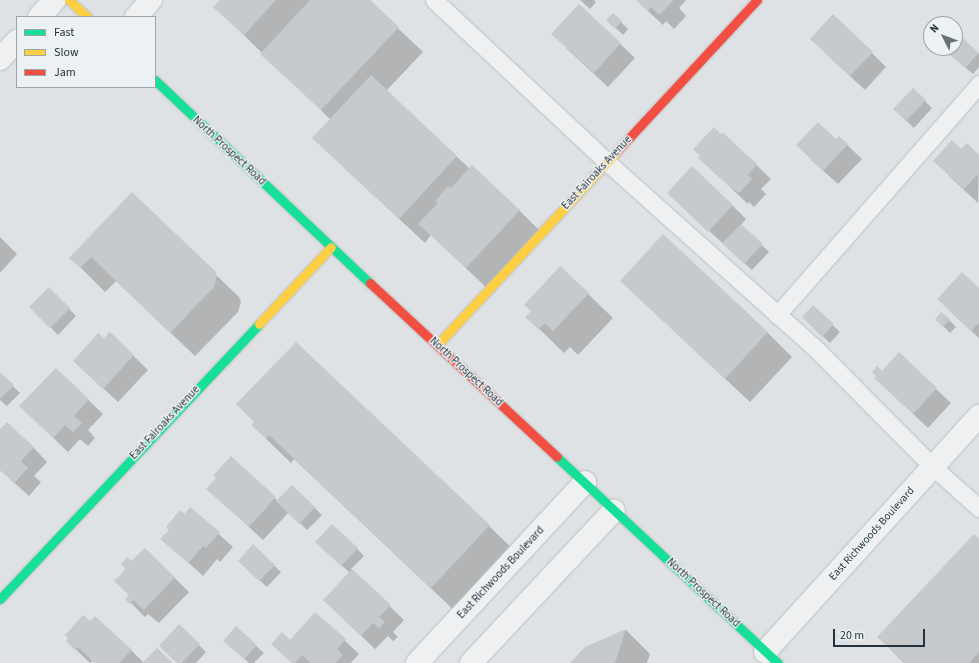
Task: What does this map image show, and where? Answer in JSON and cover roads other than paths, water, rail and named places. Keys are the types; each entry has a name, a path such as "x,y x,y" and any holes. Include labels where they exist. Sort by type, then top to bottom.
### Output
{"street":[{"path":"40,16 55,0"},
{"path":"69,0 87,16"},
{"path":"137,16 151,0"},
{"name":"East Fairoaks Avenue","path":"437,345 757,0"},
{"path":"0,59 16,42"},
{"name":"North Prospect Road","path":"156,81 330,246 585,482 771,657"},
{"name":"East Fairoaks Avenue","path":"0,599 330,246"},
{"name":"East Richwoods Boulevard","path":"771,657 933,467 979,416"},
{"name":"East Richwoods Boulevard","path":"417,663 585,482"},
{"path":"471,663 614,510"}],"lane":[{"path":"444,3 607,162 813,346 933,467 979,508"},
{"path":"777,315 979,84"}]}
